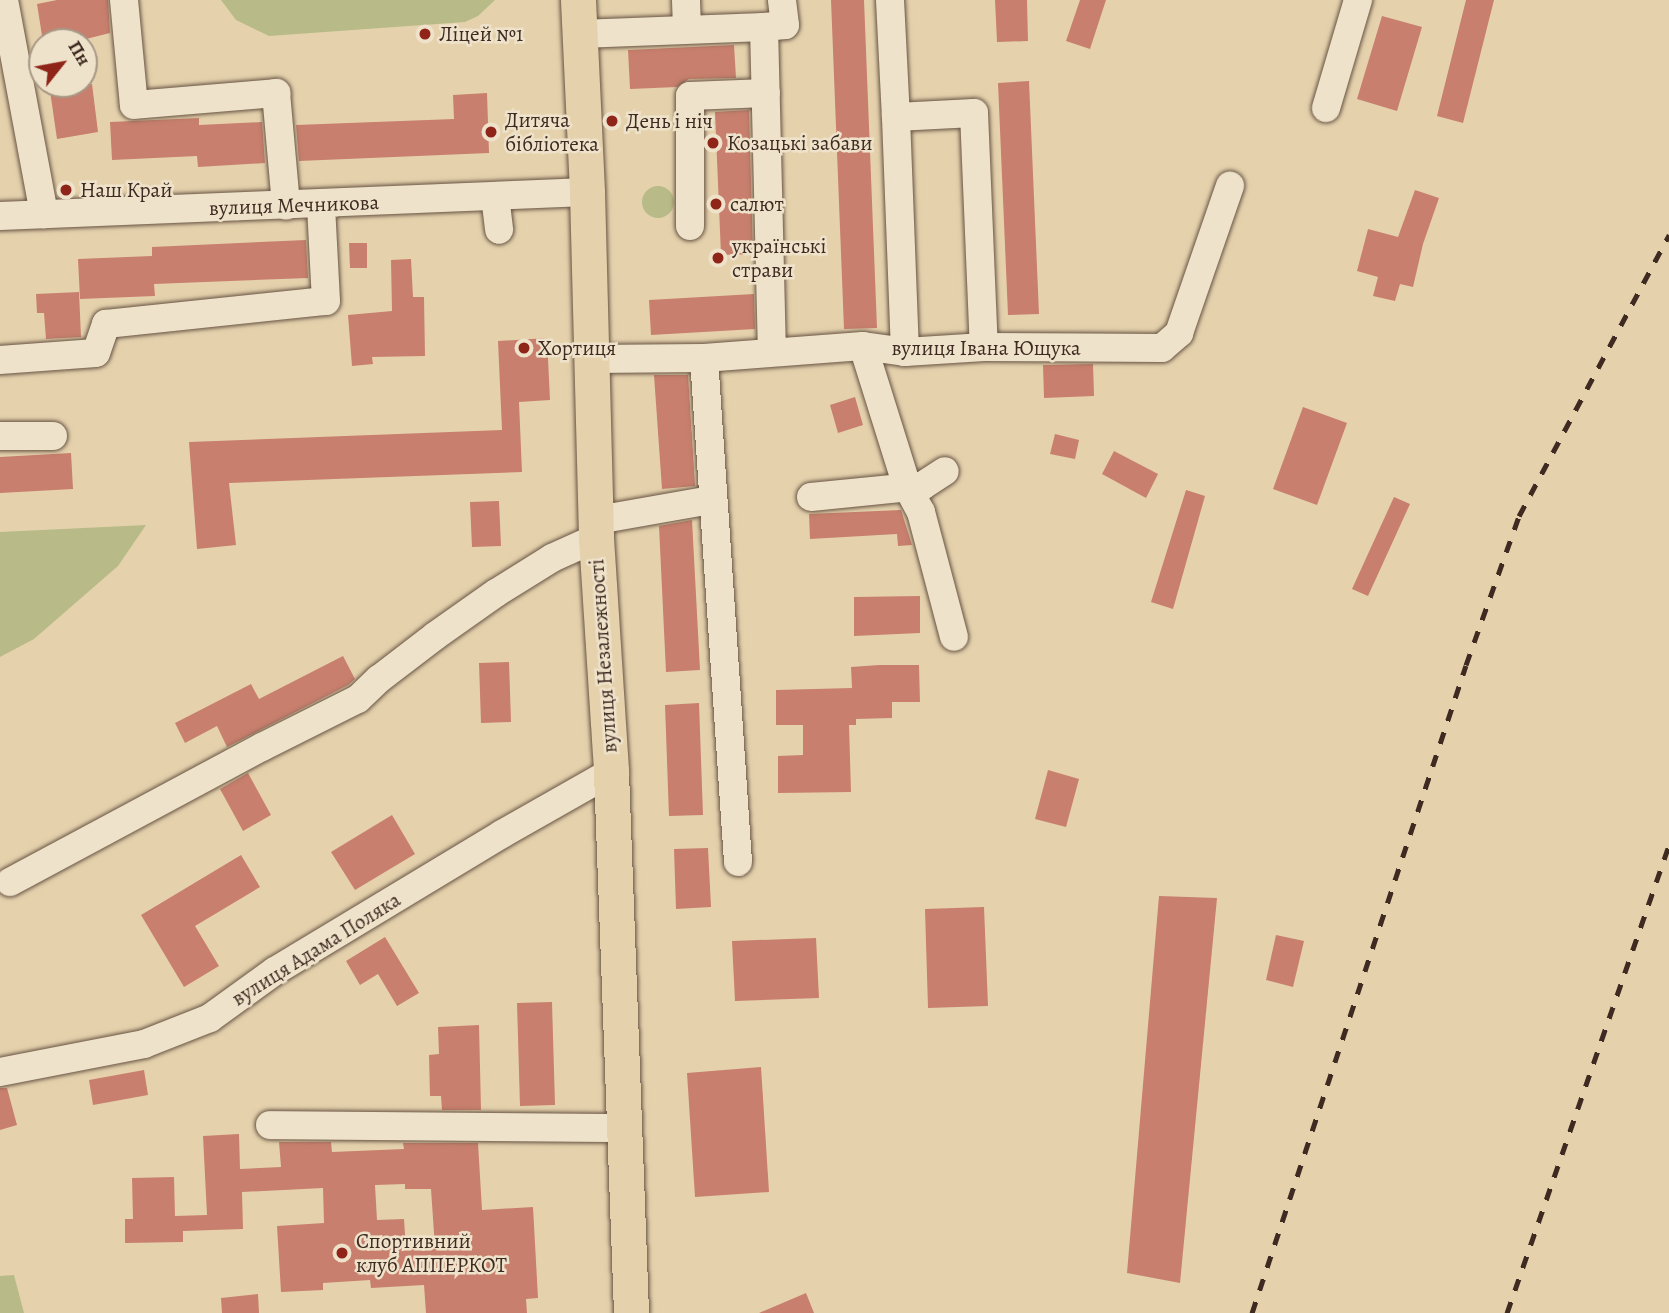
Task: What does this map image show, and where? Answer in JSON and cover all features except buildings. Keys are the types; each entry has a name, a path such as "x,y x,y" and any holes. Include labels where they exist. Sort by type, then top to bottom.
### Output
{"main road":[{"name":"вулиця Незалежності","path":"578,0 587,192 596,529 611,772 631,1313"}],"street":[{"path":"4,0 44,214"},
{"path":"124,0 134,105 276,93 286,206"},
{"path":"686,0 687,29"},
{"path":"580,34 785,24 782,0"},
{"path":"890,0 905,352"},
{"path":"1326,108 1358,0"},
{"path":"764,27 772,352"},
{"path":"690,226 690,96 766,93"},
{"path":"896,117 974,113 984,347"},
{"name":"вулиця Івана Ющука","path":"591,359 704,358 863,346 905,352 984,347 1162,348 1179,333 1230,186"},
{"name":"вулиця Мечникова","path":"0,216 587,192"},
{"path":"495,196 499,230"},
{"path":"0,360 96,353 106,324 326,301 321,204"},
{"path":"863,346 908,486 921,512 954,637"},
{"path":"704,358 711,500 738,862"},
{"path":"0,436 53,436"},
{"path":"810,497 922,486 946,471"},
{"path":"10,882 262,747 358,699 379,679 435,636 596,529 711,500"},
{"name":"вулиця Адама Поляка","path":"0,1072 144,1044 210,1017 275,971 502,834 611,772"},
{"path":"270,1125 624,1128"}],"green space":[{"path":"221,0 495,0 478,16 465,22 269,36 236,20"},
{"path":"658,186 669,191 674,202 669,213 658,218 647,213 642,202 647,191"},
{"path":"146,525 118,566 34,639 0,657 0,532"},
{"path":"14,1275 24,1313 0,1313 0,1276"}],"railway":[{"path":"1252,1313 1466,665 1519,516 1669,235"},
{"path":"1507,1313 1669,845"}],"place":[{"name":"Ліцей №1","path":"425,34"},
{"name":"День і ніч","path":"612,121"},
{"name":"Дитяча бібліотека","path":"491,132"},
{"name":"Козацькі забави","path":"713,143"},
{"name":"Наш Край","path":"66,190"},
{"name":"салют","path":"716,204"},
{"name":"українські страви","path":"718,258"},
{"name":"Хортиця","path":"524,348"},
{"name":"Спортивний клуб АППЕРКОТ","path":"342,1253"}]}
